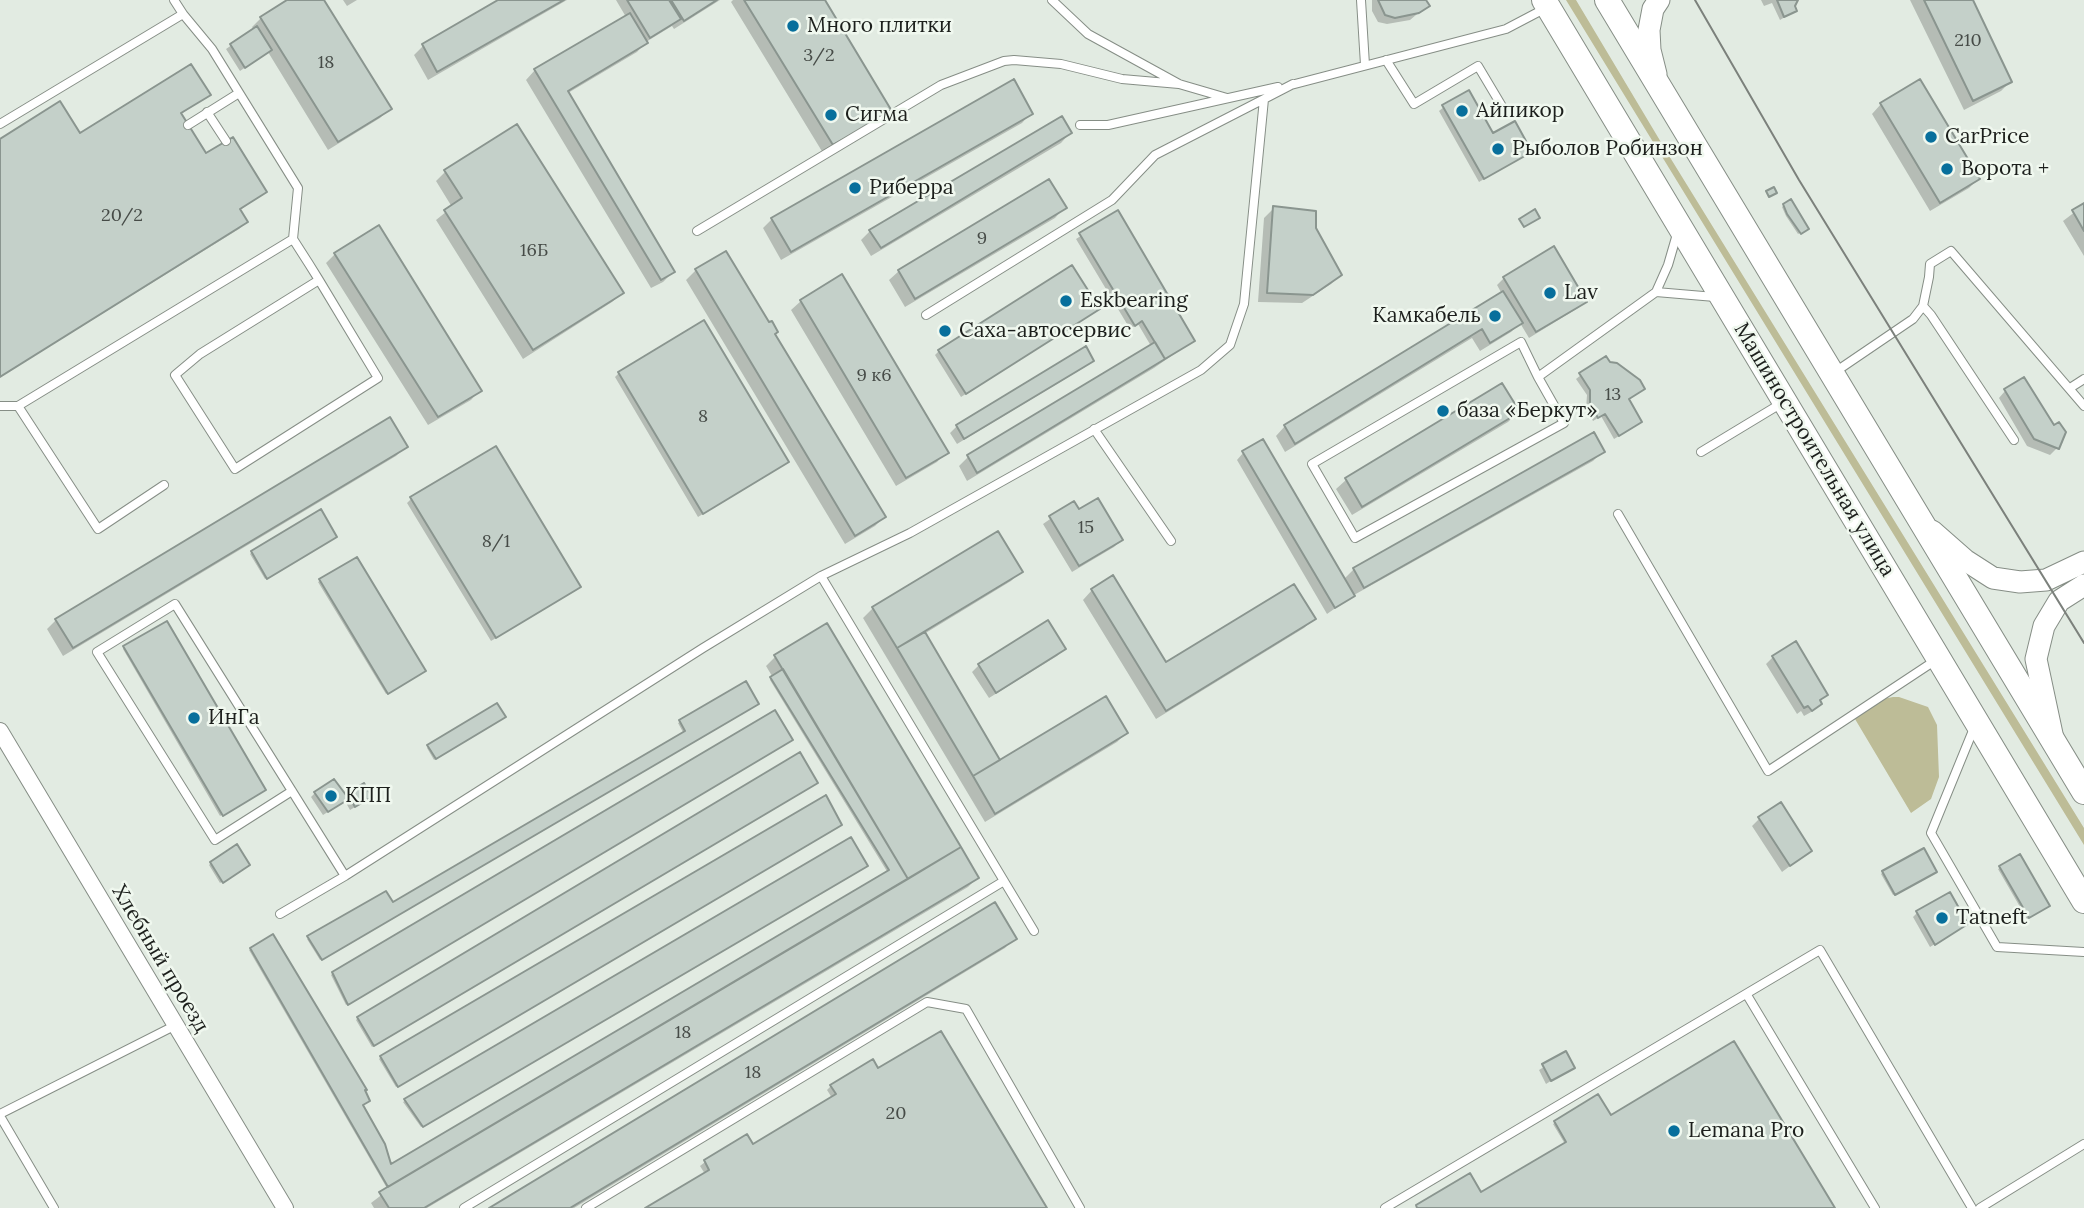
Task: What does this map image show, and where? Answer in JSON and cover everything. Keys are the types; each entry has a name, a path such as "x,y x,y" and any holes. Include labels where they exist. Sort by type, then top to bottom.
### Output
{"main road":[{"path":"1607,0 2084,792"},
{"name":"Машиностроительная улица","path":"1546,3 2084,901"}],"street":[{"path":"1659,0 1653,9 1649,30 1654,67 1663,92"},
{"path":"1920,521 1965,560 1993,578 2020,582 2046,580 2084,562"},
{"path":"2054,744 2036,659 2044,626 2059,601 2084,585"},
{"name":"Хлебный проезд","path":"0,731 285,1208"}],"lane":[{"path":"174,0 212,49 298,188 293,239 319,280 378,379 235,469 175,375 200,354 319,280"},
{"path":"1052,0 1088,34 1179,84"},
{"path":"1361,0 1365,65"},
{"path":"1080,125 1108,125 1230,99 1506,29 1546,3"},
{"path":"0,124 183,14"},
{"path":"1386,60 1414,104 1478,66 1506,113"},
{"path":"697,231 941,85 1004,61 1061,64 1122,79 1179,84 1230,99"},
{"path":"926,315 1112,200 1155,155 1293,84"},
{"path":"188,125 239,93"},
{"path":"280,914 345,876 821,576 910,533 1200,370 1230,345 1244,304 1264,99"},
{"path":"207,112 226,141"},
{"path":"1538,377 1656,292 1675,246 1679,225"},
{"path":"0,406 18,407 293,239"},
{"path":"1832,374 1913,319 1923,306 1930,277 1930,264 1951,251 2084,406"},
{"path":"1656,292 1723,299"},
{"path":"1923,306 2014,440"},
{"path":"1521,342 1538,377 1564,423 1355,538 1312,464 1521,342"},
{"path":"2070,388 2084,379"},
{"path":"1701,452 1785,401"},
{"path":"18,407 98,530 164,485"},
{"path":"1094,429 1171,541"},
{"path":"1618,514 1768,771 1938,658"},
{"path":"821,576 1034,931"},
{"path":"292,791 215,840 97,652 175,604 292,791 345,876"},
{"path":"1977,722 1931,833 1997,947 2084,952"},
{"path":"464,1208 1004,881"},
{"path":"1385,1208 1820,950 1972,1208"},
{"path":"1747,995 1875,1208"},
{"path":"586,1208 926,1002 966,1009 1080,1208"},
{"path":"54,1208 0,1115 176,1025"},
{"path":"1980,1208 2084,1144"}],"green space":[{"path":"1566,0 1576,0 1671,159 2084,828 2084,845"},
{"path":"1893,697 1928,707 1937,725 1939,777 1931,799 1911,813 1855,719 1883,699"}],"building":[{"path":"287,0 324,0 392,109 338,142 260,17"},
{"path":"498,0 564,0 437,72 422,44"},
{"path":"627,0 669,0 681,19 650,38"},
{"path":"671,0 717,0 684,21"},
{"path":"744,0 825,0 893,113 833,145"},
{"path":"1378,0 1426,0 1430,6 1419,13 1395,18 1385,15"},
{"path":"1777,0 1798,0 1795,6 1797,11 1784,17"},
{"path":"1924,0 1973,0 2012,82 1973,101"},
{"path":"630,13 648,43 568,91 675,272 661,280 534,69"},
{"path":"257,26 272,50 245,68 230,44"},
{"path":"191,64 211,95 181,113 206,153 233,137 267,192 240,209 248,222 0,377 0,139 60,101 80,133"},
{"path":"1014,79 1033,114 791,252 771,218"},
{"path":"1920,79 1980,179 1940,203 1880,103"},
{"path":"1469,90 1493,133 1515,121 1532,152 1484,179 1442,105"},
{"path":"1062,116 1072,133 881,248 869,230"},
{"path":"517,124 624,293 533,350 444,210 462,198 444,170"},
{"path":"1049,179 1067,208 915,299 898,270"},
{"path":"1774,187 1777,193 1769,197 1766,191"},
{"path":"1791,199 1809,229 1801,234 1783,204"},
{"path":"2084,203 2084,231 2072,210"},
{"path":"1273,206 1316,211 1316,228 1342,275 1313,295 1267,293"},
{"path":"1535,209 1540,218 1524,227 1519,219"},
{"path":"1118,210 1195,341 1165,359 1142,321 1135,326 1079,233"},
{"path":"379,225 482,391 438,417 334,253"},
{"path":"1554,246 1587,302 1536,332 1503,277"},
{"path":"726,251 769,322 772,321 778,332 775,334 886,517 855,536 695,269"},
{"path":"1072,265 1100,309 966,394 938,350"},
{"path":"842,274 949,453 906,478 800,300"},
{"path":"1503,291 1523,323 1490,343 1482,329 1295,444 1284,425"},
{"path":"704,320 789,462 703,514 618,372"},
{"path":"1155,342 1165,359 977,473 967,455"},
{"path":"1086,346 1094,361 964,439 956,425"},
{"path":"1606,356 1610,362 1617,363 1640,380 1645,389 1629,399 1642,422 1619,436 1605,414 1598,418 1590,404 1590,390 1579,373"},
{"path":"2024,377 2054,425 2059,422 2066,432 2059,449 2034,439 2004,389"},
{"path":"1502,383 1520,412 1362,507 1345,478"},
{"path":"390,417 408,447 73,648 55,619"},
{"path":"1594,432 1605,452 1364,588 1353,568"},
{"path":"1263,439 1355,596 1335,608 1242,451"},
{"path":"496,446 581,587 496,638 410,497"},
{"path":"1098,498 1123,540 1079,566 1049,516 1074,501 1079,509"},
{"path":"321,509 337,537 267,579 251,551"},
{"path":"998,531 1023,572 897,648 872,607"},
{"path":"357,557 426,671 388,694 319,579"},
{"path":"1113,575 1166,662 1294,584 1316,619 1166,711 1091,589"},
{"path":"1048,620 1066,649 996,693 978,664"},
{"name":"ИнГа","path":"167,621 266,790 223,816 123,646"},
{"path":"827,623 961,847 908,879 774,655"},
{"path":"925,632 1000,760 973,776 897,648"},
{"path":"1796,641 1828,695 1820,700 1822,704 1812,711 1808,706 1804,708 1772,656"},
{"path":"783,669 908,879 388,1187 250,948 273,934 367,1090 370,1101 363,1105 385,1144 391,1164 889,870 770,677"},
{"path":"746,681 759,704 322,960 307,936 386,891 393,902 685,731 679,720"},
{"path":"1106,696 1128,733 995,814 973,776"},
{"path":"497,703 506,717 436,759 427,745"},
{"path":"775,710 793,740 348,1005 332,972"},
{"path":"800,752 818,783 374,1046 357,1017"},
{"name":"КПП","path":"334,779 349,799 328,812 314,792"},
{"path":"364,783 372,797 355,807 347,793"},
{"path":"826,795 842,825 398,1087 380,1056"},
{"path":"1781,802 1812,851 1790,866 1758,817"},
{"path":"851,837 868,866 423,1127 404,1099"},
{"path":"237,844 250,865 223,883 210,862"},
{"path":"961,847 979,878 424,1208 389,1208 379,1192"},
{"path":"1924,848 1937,872 1895,895 1882,871"},
{"path":"2020,854 2050,906 2029,918 1999,866"},
{"path":"1950,892 1968,924 1935,945 1916,911"},
{"path":"995,902 1017,939 570,1208 489,1208"},
{"path":"941,1031 1047,1208 645,1208 709,1170 704,1160 747,1134 753,1144 836,1094 830,1085 873,1059 878,1068"},
{"name":"Lemana Pro","path":"1734,1041 1835,1208 1417,1208 1416,1205 1470,1173 1481,1192 1566,1142 1554,1121 1598,1094 1611,1115"},
{"path":"1566,1051 1575,1068 1551,1081 1542,1064"}],"tram line":[{"path":"1695,0 1799,180 2084,643"}],"place":[{"name":"Много плитки","path":"793,26"},
{"name":"Айпикор","path":"1462,111"},
{"name":"Сигма","path":"831,115"},
{"name":"CarPrice","path":"1931,137"},
{"name":"Рыболов Робинзон","path":"1498,149"},
{"name":"Ворота +","path":"1947,169"},
{"name":"Риберра","path":"855,188"},
{"name":"Lav","path":"1550,293"},
{"name":"Eskbearing","path":"1066,301"},
{"name":"Камкабель","path":"1495,316"},
{"name":"Саха-автосервис","path":"945,331"},
{"name":"база «Беркут»","path":"1443,411"},
{"name":"ИнГа","path":"194,718"},
{"name":"КПП","path":"331,796"},
{"name":"Tatneft","path":"1942,918"},
{"name":"Lemana Pro","path":"1674,1131"}]}
